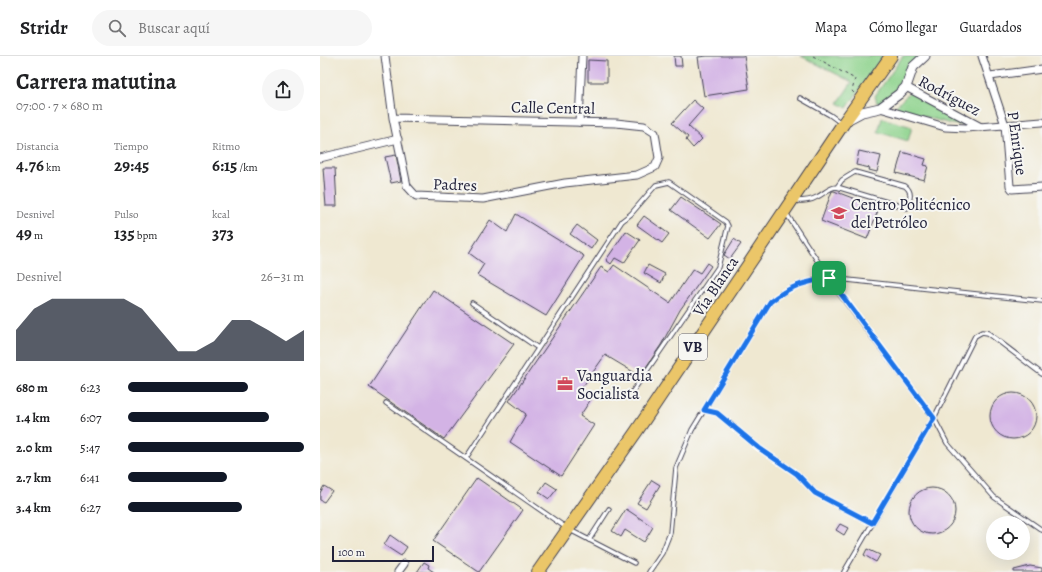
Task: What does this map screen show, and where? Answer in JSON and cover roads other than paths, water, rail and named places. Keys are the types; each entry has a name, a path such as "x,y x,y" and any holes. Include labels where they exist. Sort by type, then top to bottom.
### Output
{"main road":[{"name":"Vía Blanca","path":"538,572 792,201 844,122 891,56"}],"street":[{"name":"Padres","path":"386,56 393,118 407,186 416,196 484,199 564,183 637,175"},
{"path":"579,122 582,56"},
{"path":"844,122 862,112 880,108 906,87 913,67 920,58 925,56"},
{"name":"P Enrique","path":"982,56 990,76 1005,125 1010,186 1012,189 1042,187"},
{"path":"990,76 1042,69"},
{"name":"Rodríguez","path":"906,87 982,127"},
{"path":"862,98 880,108 945,127 982,127 1042,122"},
{"name":"Calle Central","path":"393,118 616,122 644,126 655,133 659,158 655,166 637,175"},
{"path":"320,158 398,139"},
{"path":"398,572 404,564"}],"lane":[{"path":"800,98 844,122"},
{"path":"792,201 805,201 817,198 832,187 837,187 907,208 911,196 909,190 905,186 859,173 850,175 837,187"},
{"path":"466,458 622,221 631,214 656,185 668,182 726,222 728,226 718,266 633,391"},
{"path":"785,211 829,278 934,418 947,443 994,497 1042,530"},
{"path":"649,572 662,553 670,533 676,468 692,430 770,302 783,292 805,282 829,278 1042,300"},
{"path":"472,303 538,348"},
{"path":"844,572 934,418 975,336 982,332 988,333 1042,374"},
{"path":"386,403 568,529 634,564"},
{"path":"704,410 717,413 759,448 797,474 815,493 872,523"},
{"path":"589,540 609,509"}],"place":[{"name":"Centro Politécnico del Petróleo","path":"839,213"},
{"name":"Vanguardia Socialista","path":"565,384"}]}
